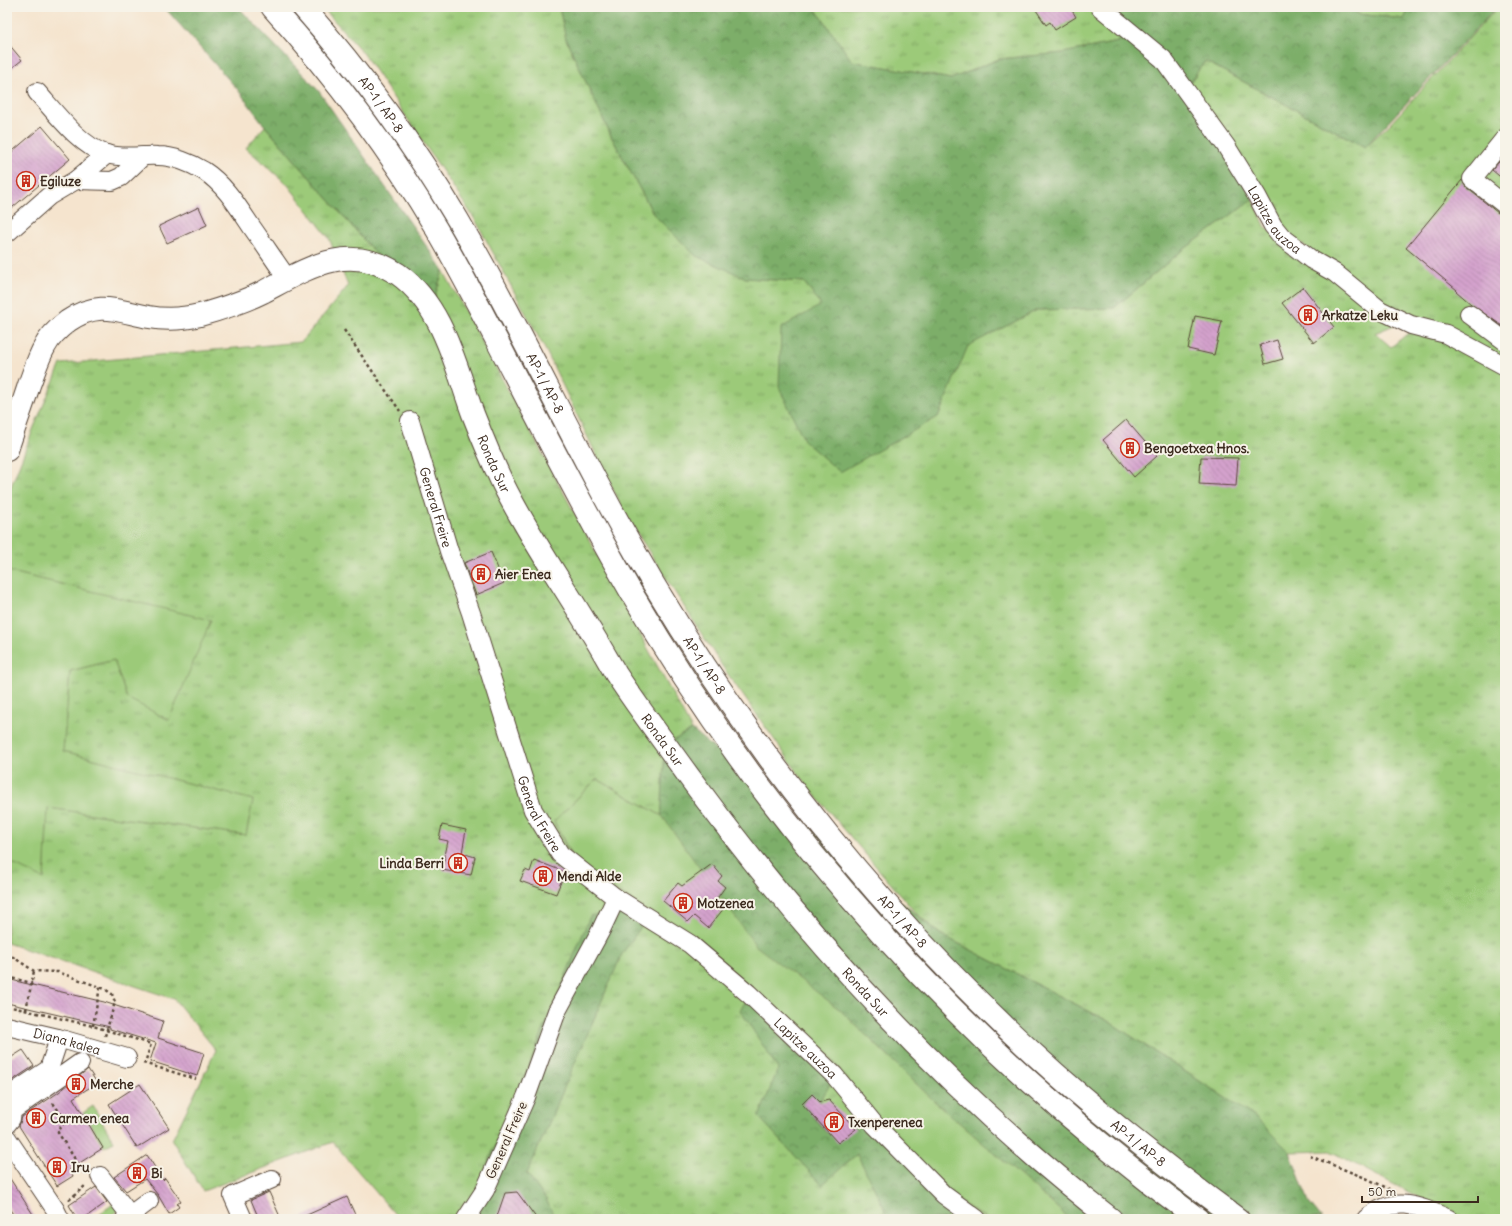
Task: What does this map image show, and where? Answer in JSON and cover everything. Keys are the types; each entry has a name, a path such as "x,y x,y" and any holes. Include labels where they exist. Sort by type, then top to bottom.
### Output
{"main road":[{"name":"AP-1 / AP-8","path":"272,7 353,105 411,188 460,271 599,535 633,594 669,653 706,709 786,820 829,874 874,925 968,1024 1069,1116 1121,1160 1198,1219"},
{"name":"AP-1 / AP-8","path":"303,7 339,49 371,90 402,132 430,176 491,279 587,463 653,582 725,696 804,805 891,909 984,1007 1034,1054 1124,1132 1238,1219"},
{"name":"Ronda Sur","path":"7,450 42,352 50,337 67,322 88,311 111,308 165,319 194,316 242,301 261,293 287,278 315,265 343,259 357,259 371,262 397,274 418,292 427,303 441,326 488,450 522,519 616,673 646,718 726,827 817,939 884,1012 987,1113 1030,1152 1111,1219"}],"street":[{"name":"Lapitze auzoa","path":"1100,7 1163,59 1226,146 1257,196 1273,226 1282,237 1312,260 1335,272 1380,310 1410,325 1446,334 1505,366"},
{"path":"37,92 82,140 106,154 132,157 159,156 174,158 202,170 215,179 235,201 287,278"},
{"path":"1505,138 1472,179 1505,205"},
{"path":"7,233 49,196 76,180 106,154"},
{"path":"76,180 112,181 121,177 143,156"},
{"path":"1469,314 1505,341"},
{"name":"General Freire","path":"410,420 449,551 471,613 533,810 560,854 616,898 601,930 557,1010 526,1097 485,1190 466,1219"},
{"name":"Lapitze auzoa","path":"616,898 690,944 748,993 834,1075 875,1125 944,1195 977,1219"},
{"name":"Diana kalea","path":"7,1026 58,1038 128,1058"},
{"path":"7,1097 49,1069 58,1038"},
{"path":"7,1124 11,1119 12,1111 80,1063"},
{"path":"7,1138 58,1214"},
{"path":"95,1179 128,1217 149,1201"},
{"path":"243,1219 233,1196 272,1179"},
{"path":"1366,1219 1375,1211 1386,1207 1407,1204 1419,1206 1449,1219"}],"path":[{"path":"344,330 397,408 410,420"},
{"path":"7,953 34,971 58,972 100,987 112,994 115,1002 107,1030"},
{"path":"26,1010 34,971"},
{"path":"7,977 32,983"},
{"path":"93,1026 100,987"},
{"path":"7,1006 93,1026 151,1044 145,1063"},
{"path":"128,1058 196,1078"},
{"path":"43,1089 66,1121 57,1131 95,1179 65,1203 58,1214"},
{"path":"1310,1156 1368,1179 1400,1194 1407,1204"}],"green space":[{"path":"164,7 238,7 318,90 443,270 429,315 265,126 238,90"},
{"path":"322,7 559,7 566,39 611,136 654,215 746,278 804,282 821,305 938,417 967,346 1037,310 1114,308 1179,253 1253,199 1266,228 1394,325 1375,333 1391,347 1412,330 1444,338 1505,370 1505,1219 1460,1219 1330,1151 1290,1152 1256,1118 1108,1021 940,934 914,911 808,787 722,666 625,514 546,351 476,221 364,54"},
{"path":"559,7 814,7 852,61 951,79 999,59 1063,53 1118,42 1120,7 1353,7 1357,14 1404,19 1410,7 1497,7 1365,147 1205,61 1188,85 1253,199 1179,253 1114,308 1037,310 968,346 938,417 840,472 805,442 779,387 781,328 821,305 804,282 746,278 696,256 654,215 611,136 566,39"},
{"path":"814,7 1120,7 1118,42 1063,53 999,59 951,79 851,61"},
{"path":"1353,7 1410,7 1405,19 1357,14"},
{"path":"1498,7 1505,7 1505,366 1395,313 1279,227 1188,85 1205,61 1365,147 1390,124"},
{"path":"265,126 429,315 443,270 692,730 665,745 662,816 597,779 554,821 570,856 725,965 828,1055 893,1135 963,1204 987,1219 399,1219 333,1142 203,1191 172,1140 216,1050 174,999 7,943 7,861 44,878 48,808 246,835 252,800 63,751 70,671 114,660 127,698 210,621 7,571 7,497 34,427 61,364 301,342 348,286 329,238 288,185 246,148"},
{"path":"7,571 211,620 169,720 127,698 114,660 70,671 63,751 253,800 246,835 48,808 44,879 7,861"},
{"path":"692,730 940,934 1108,1021 1256,1118 1290,1152 1309,1203 1322,1219 1070,1219 932,1099 839,1009 756,949 661,821 665,745"},
{"path":"597,779 662,816 756,946 839,1009 932,1099 1070,1219 987,1219 963,1204 893,1135 828,1055 732,972 573,859 554,821"},
{"path":"623,912 641,927 622,954 527,1174 546,1199 555,1219 464,1219 524,1078 590,916"},
{"path":"748,998 836,1074 812,1115 827,1132 863,1108 963,1204 961,1219 866,1219 886,1212 857,1154 822,1185 759,1117 778,1069 740,1010"},
{"path":"93,1106 114,1142 104,1147 83,1113"},
{"path":"116,1202 121,1209 107,1219 92,1219"}],"building":[{"path":"1034,7 1070,7 1076,17 1055,30 1050,22 1046,25"},
{"path":"7,42 22,60 7,72"},
{"name":"Egiluze","path":"42,126 70,159 7,212 7,156"},
{"path":"1505,155 1505,181 1492,170"},
{"path":"1462,180 1466,187 1498,213 1505,215 1505,328 1471,304 1456,291 1457,290 1406,248"},
{"path":"199,207 207,225 167,243 159,226"},
{"name":"Arkatze Leku","path":"1303,287 1334,327 1314,343 1282,303"},
{"path":"1195,316 1222,321 1214,355 1188,349"},
{"path":"1277,340 1283,359 1265,364 1260,345"},
{"name":"Bengoetxea Hnos.","path":"1126,420 1157,456 1134,477 1103,440"},
{"path":"1201,457 1238,458 1236,486 1199,484"},
{"name":"Aier Enea","path":"491,552 504,583 476,595 464,563"},
{"path":"442,825 466,830 462,853 475,857 471,875 442,870 448,841 439,839"},
{"name":"Mendi Alde","path":"534,860 565,872 556,894 520,881 525,870 530,872"},
{"path":"712,864 722,876 718,881 725,887 716,900 725,907 708,928 694,916 688,922 663,901 678,883 682,886"},
{"path":"7,979 104,1002 163,1021 158,1038 204,1053 197,1076 150,1061 156,1043 110,1029 110,1027 7,1003"},
{"path":"23,1050 34,1066 7,1084 7,1060"},
{"path":"88,1069 97,1083 73,1098 103,1148 70,1169 73,1176 57,1186 19,1126 22,1117 59,1092"},
{"path":"140,1084 169,1128 137,1148 109,1104"},
{"name":"Txenperenea","path":"812,1094 820,1102 829,1100 856,1129 838,1143 802,1104"},
{"path":"147,1155 163,1180 165,1178 181,1201 177,1204 179,1207 169,1214 158,1195 145,1179 126,1191 114,1177"},
{"path":"7,1174 36,1219 16,1219 7,1205"},
{"path":"96,1187 107,1202 83,1219 77,1219 69,1205"},
{"path":"269,1192 281,1219 259,1219 251,1200"},
{"path":"517,1192 537,1219 496,1219 505,1193"},
{"path":"347,1197 357,1219 298,1219"}],"place":[{"name":"Egiluze","path":"26,181"},
{"name":"Arkatze Leku","path":"1308,315"},
{"name":"Bengoetxea Hnos.","path":"1130,448"},
{"name":"Aier Enea","path":"481,574"},
{"name":"Linda Berri","path":"458,863"},
{"name":"Mendi Alde","path":"543,876"},
{"name":"Motzenea","path":"683,903"},
{"name":"Merche","path":"76,1084"},
{"name":"Carmen enea","path":"36,1118"},
{"name":"Txenperenea","path":"834,1122"},
{"name":"Iru","path":"57,1167"},
{"name":"Bi","path":"137,1173"}]}
